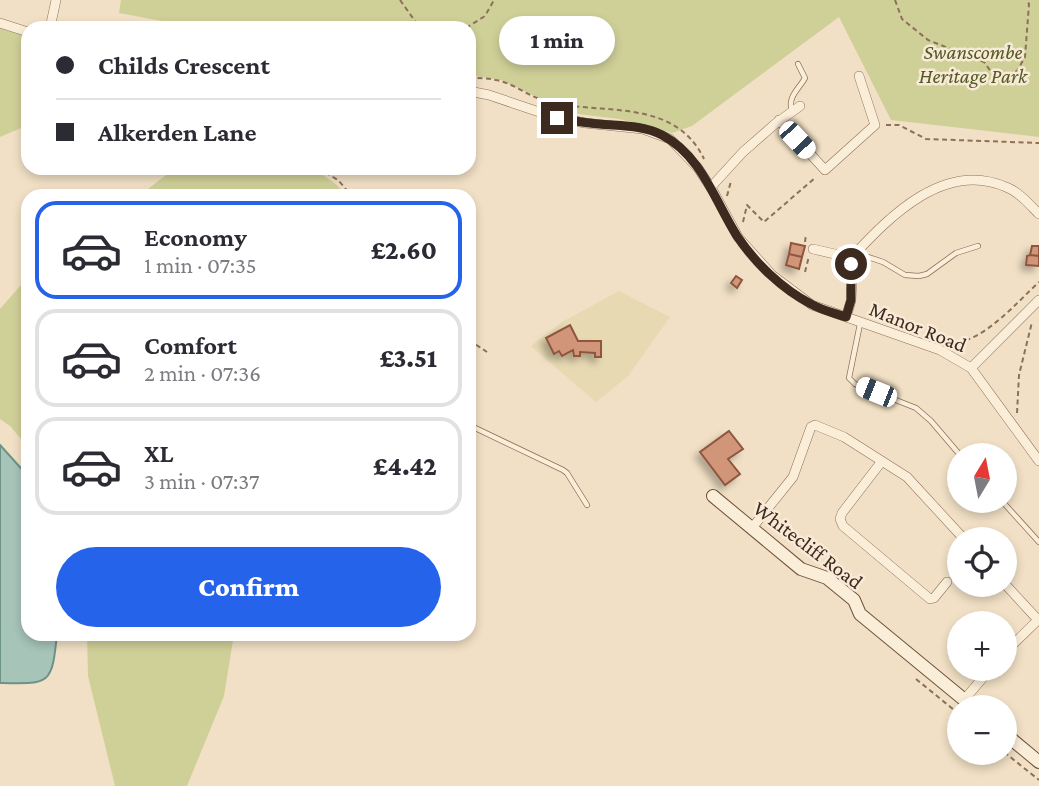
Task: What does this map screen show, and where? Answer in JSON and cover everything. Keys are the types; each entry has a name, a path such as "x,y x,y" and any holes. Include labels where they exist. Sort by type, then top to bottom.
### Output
{"street":[{"path":"52,21 56,0"},
{"path":"0,23 21,30"},
{"path":"779,120 825,170 875,125 859,76"},
{"name":"Manor Road","path":"476,93 557,118 630,126 658,133 682,149 711,187 738,237 767,271 809,303 943,351 971,368 1039,461"},
{"path":"711,187 743,152 796,108"},
{"path":"846,317 851,300 854,255 929,190 951,183 979,181 1002,185 1019,195 1039,214"},
{"path":"813,249 854,255"},
{"path":"971,368 1039,300"},
{"path":"752,528 793,477 813,425 844,437 910,480 953,527"},
{"path":"882,461 842,513 842,526 930,599 934,598 947,582"},
{"name":"Whitecliff Road","path":"713,496 801,569 827,578 836,585 854,600 860,614 958,695"},
{"path":"1017,597 1039,621 1017,641"},
{"path":"1017,744 1039,762"}],"lane":[{"path":"796,108 790,103 805,78 798,64"},
{"path":"854,255 883,262 905,275 919,276 936,268 956,253 978,246"},
{"path":"860,323 849,378 855,384 916,408 950,443"},
{"path":"476,428 563,470 587,505"},
{"path":"1013,513 1039,542"}],"path":[{"path":"400,0 415,21"},
{"path":"476,22 485,16 494,0"},
{"path":"895,0 902,19 928,40 984,62 993,76 1004,76 1017,71 1025,57 1029,5 1027,0"},
{"path":"875,125 899,125 926,139 1039,144"},
{"path":"743,231 747,205 764,222 825,170"},
{"path":"330,175 346,189"},
{"path":"804,242 806,234"},
{"path":"946,343 967,340 996,322 1039,282"},
{"path":"1018,419 1016,402 1019,375 1029,330 1034,320"},
{"path":"476,345 486,352"},
{"path":"916,679 947,704"},
{"path":"1017,762 1039,780"}],"shaded area":[{"path":"619,291 670,317 628,376 596,402 531,346 562,322"},
{"path":"0,445 21,468 21,641 56,641 53,663 45,678 29,683 0,683"}],"green space":[{"name":"Swanscombe Heritage Park","path":"121,0 1039,0 1039,137 891,120 839,17 692,126 672,133 619,119 570,113 501,80 476,76 476,21 162,21 119,13"},
{"path":"0,28 21,35 21,128 0,137"},
{"path":"166,175 323,175 341,189 148,189"},
{"path":"21,285 21,439 0,419 0,309"},
{"path":"87,641 233,641 224,696 187,786 115,786 88,676"}],"building":[{"path":"791,243 805,246 802,257 789,254"},
{"path":"1032,246 1039,246 1039,256 1030,255"},
{"path":"789,254 802,257 799,269 786,265"},
{"path":"1027,256 1039,256 1039,266 1026,265"},
{"path":"736,276 742,280 737,288 731,283"},
{"path":"570,325 578,341 601,341 601,357 595,357 595,353 580,352 580,356 574,356 573,350 562,356 559,351 554,354 546,338"},
{"path":"729,431 743,449 728,459 740,474 725,485 700,452"}],"route":[{"path":"557,118 643,129 672,141 706,179 738,237 753,257 782,284 812,305 846,317 851,300 851,264"}]}
